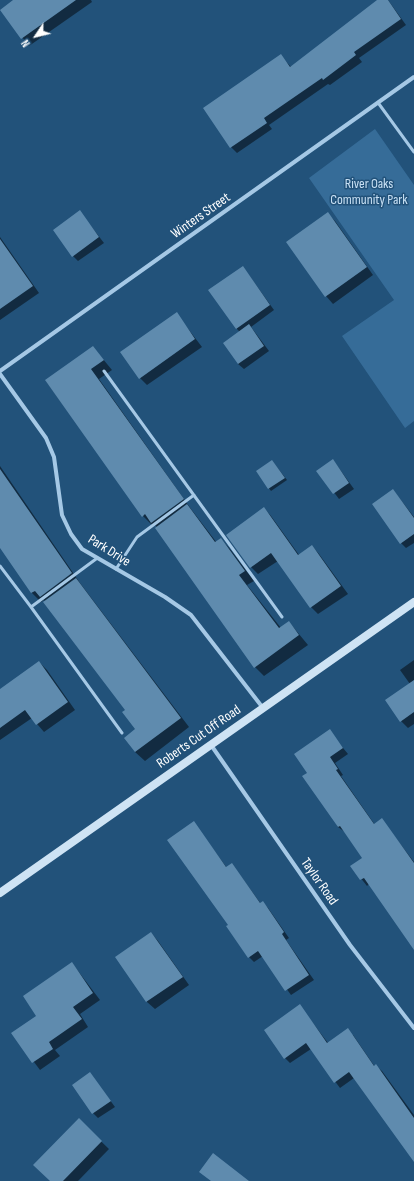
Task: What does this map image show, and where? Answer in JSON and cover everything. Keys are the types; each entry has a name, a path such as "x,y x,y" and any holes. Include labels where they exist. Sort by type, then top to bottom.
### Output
{"street":[{"name":"Winters Street","path":"0,371 379,104 414,77"},
{"name":"Park Drive","path":"0,374 46,438 54,457 62,515 71,534 82,549 165,597 191,616 263,708"},
{"name":"Roberts Cut Off Road","path":"0,893 414,602"},
{"name":"Taylor Road","path":"210,745 350,945 414,1028"}],"lane":[{"path":"379,104 414,152"},
{"path":"104,371 282,617"},
{"path":"116,569 137,537 194,495"},
{"path":"31,608 96,558"},
{"path":"0,566 122,733"}],"green space":[{"name":"River Oaks Community Park","path":"375,129 414,185 414,421 405,428 342,336 394,300 309,178"}],"building":[{"path":"13,0 76,0 21,39 0,10"},
{"path":"377,0 388,0 401,19 354,52 356,55 323,80 322,78 264,118 267,123 230,148 203,108 281,54 290,67"},
{"path":"80,210 99,237 72,257 53,230"},
{"path":"328,212 367,267 325,297 286,242"},
{"path":"0,239 33,286 0,309"},
{"path":"243,266 270,305 236,329 208,290"},
{"path":"177,312 195,339 139,379 120,352"},
{"path":"249,324 264,346 238,364 223,343"},
{"path":"93,346 104,360 91,369 184,499 151,523 145,514 142,517 45,380"},
{"path":"333,459 349,483 333,494 316,471"},
{"path":"272,460 285,478 268,489 256,471"},
{"path":"0,469 72,573 40,597 35,591 31,593 0,548"},
{"path":"393,489 414,518 414,534 400,544 372,504"},
{"path":"187,504 215,542 221,538 245,571 239,575 279,628 289,621 299,635 254,668 155,528"},
{"path":"264,507 298,555 312,545 341,586 310,608 271,553 250,568 226,535"},
{"path":"76,578 181,718 135,752 124,738 135,729 122,712 125,710 43,602"},
{"path":"39,661 68,702 36,725 25,710 0,728 0,689"},
{"path":"414,680 414,712 400,722 385,700"},
{"path":"330,729 343,748 330,757 338,769 336,770 374,824 382,818 414,863 414,950 364,878 360,880 350,866 362,858 302,776 307,773 294,754"},
{"path":"194,821 226,867 232,863 260,903 263,901 284,932 282,934 309,975 285,991 258,951 248,958 226,926 228,925 167,840"},
{"path":"151,932 183,977 146,1002 115,957"},
{"path":"72,962 93,993 73,1007 82,1019 49,1042 53,1049 32,1063 11,1033 36,1016 23,996"},
{"path":"300,1004 327,1043 348,1028 374,1066 376,1064 414,1118 414,1162 349,1072 334,1083 306,1043 284,1059 264,1030"},
{"path":"90,1072 111,1101 92,1114 72,1085"},
{"path":"79,1118 102,1141 63,1181 50,1181 33,1165"},
{"path":"213,1153 249,1181 211,1181 199,1172"}]}
